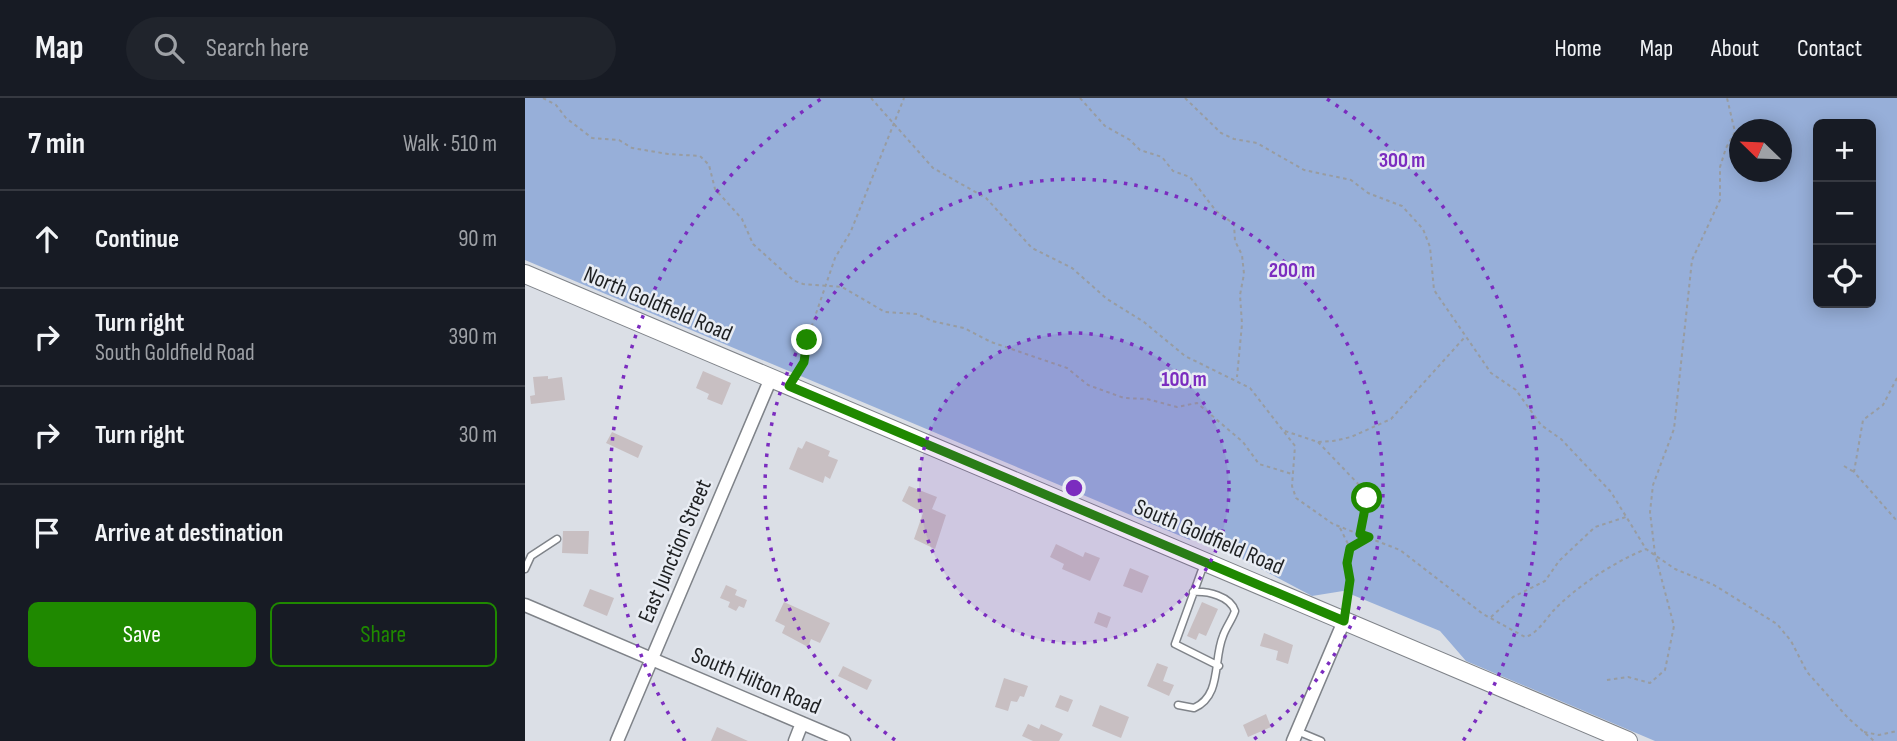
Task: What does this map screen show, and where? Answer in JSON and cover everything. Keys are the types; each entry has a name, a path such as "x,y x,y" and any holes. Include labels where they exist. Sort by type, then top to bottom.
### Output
{"main road":[{"name":"North Goldfield Road","path":"525,274 771,379"},
{"name":"South Goldfield Road","path":"771,379 1628,741"}],"street":[{"name":"East Junction Street","path":"617,741 771,379"},
{"name":"South Hilton Road","path":"525,605 844,741"},
{"path":"1295,736 1344,621"},
{"path":"795,741 802,723"}],"lane":[{"path":"525,569 531,556 557,538"},
{"path":"1205,562 1175,641 1179,648 1219,666"},
{"path":"1178,705 1194,708 1202,705 1209,696 1219,666 1220,648 1233,618 1234,606 1215,595 1193,592"},
{"path":"1295,736 1321,741"}],"path":[{"path":"543,98 556,105 566,118 592,138 619,140 632,148 700,156 709,165 715,188 742,219 753,244 793,281 842,287 885,312 917,314 932,321 964,328 991,342 1067,368 1088,385 1124,398 1147,399 1177,407 1197,403 1243,442 1259,464 1293,474"},
{"path":"871,98 933,168 986,198 1032,248 1072,268 1107,299 1144,322 1185,356 1237,379 1250,388 1295,446 1293,474 1296,498 1339,526 1399,550 1490,618 1525,637 1532,635 1559,605 1625,557 1646,549"},
{"path":"789,386 804,362 807,340 824,286 835,258 851,231 904,98"},
{"path":"1080,98 1105,126 1130,140 1140,150 1163,157 1173,171 1190,177 1216,211 1234,224 1235,241 1242,256 1244,274 1240,295 1242,324 1237,354 1237,379"},
{"path":"1185,98 1220,133 1234,139 1257,143 1304,170 1350,180 1368,193 1402,206 1423,229 1430,247 1434,290 1465,337 1491,373 1515,390 1541,425 1561,439 1570,452 1611,492 1646,549 1675,569 1714,585 1777,624 1791,641 1807,672 1874,741"},
{"path":"1607,680 1628,677 1650,683 1665,670 1674,626 1655,554 1650,512 1654,485 1674,429 1692,260 1720,200 1720,167 1735,132 1727,98"},
{"path":"1318,442 1351,437 1391,419 1465,337"},
{"path":"1854,472 1863,420 1883,405 1897,378"},
{"path":"1284,430 1318,442 1363,489 1367,498 1360,534"},
{"path":"1844,466 1854,472 1897,521"},
{"path":"1490,618 1513,597 1545,581 1559,561 1595,527 1626,517"},
{"path":"1339,526 1350,548 1347,563 1350,580 1344,621"},
{"path":"1350,548 1369,537"},
{"path":"1863,732 1879,735 1897,731"}],"shaded area":[{"path":"525,98 1897,98 1897,741 1655,741 1466,661 1440,631 1343,591 1312,596 1242,559 1238,543 1206,529 1190,540 525,260"}],"building":[{"path":"703,371 731,383 722,405 707,399 709,394 696,388"},
{"path":"548,376 548,379 562,377 565,400 531,404 530,396 535,395 533,377"},
{"path":"612,432 643,446 638,458 606,443"},
{"path":"806,441 830,451 828,456 838,460 830,479 825,476 823,483 789,469 798,447 802,449"},
{"path":"909,486 937,497 932,509 946,515 935,549 914,539 923,513 902,501"},
{"path":"563,531 589,531 588,554 562,553"},
{"path":"1056,544 1083,557 1085,552 1100,558 1090,581 1062,569 1064,564 1050,557"},
{"path":"1130,568 1149,576 1142,593 1123,586"},
{"path":"726,585 737,590 735,595 747,600 744,608 739,606 736,611 728,607 730,602 720,598"},
{"path":"590,589 614,598 607,616 583,606"},
{"path":"784,602 830,623 820,643 811,639 808,647 782,633 785,626 775,621"},
{"path":"1202,602 1218,609 1206,636 1199,633 1196,640 1187,636"},
{"path":"1098,612 1111,617 1107,628 1094,623"},
{"path":"1264,633 1293,645 1288,664 1276,660 1278,651 1260,646"},
{"path":"1157,663 1168,667 1163,681 1174,685 1169,696 1147,686"},
{"path":"843,666 872,680 867,690 838,676"},
{"path":"1004,678 1028,686 1024,697 1020,696 1017,702 1011,701 1008,711 995,707"},
{"path":"1060,695 1073,700 1068,712 1055,707"},
{"path":"1100,705 1129,717 1121,738 1092,726"},
{"path":"1266,714 1271,727 1248,737 1243,725"},
{"path":"1028,724 1039,729 1041,724 1063,734 1059,741 1033,741 1022,736"},
{"path":"717,727 748,741 711,741"}],"route":[{"path":"807,340 804,362 789,386 1344,621 1350,580 1347,563 1350,548 1354,543 1369,537 1360,534 1367,498"}]}
